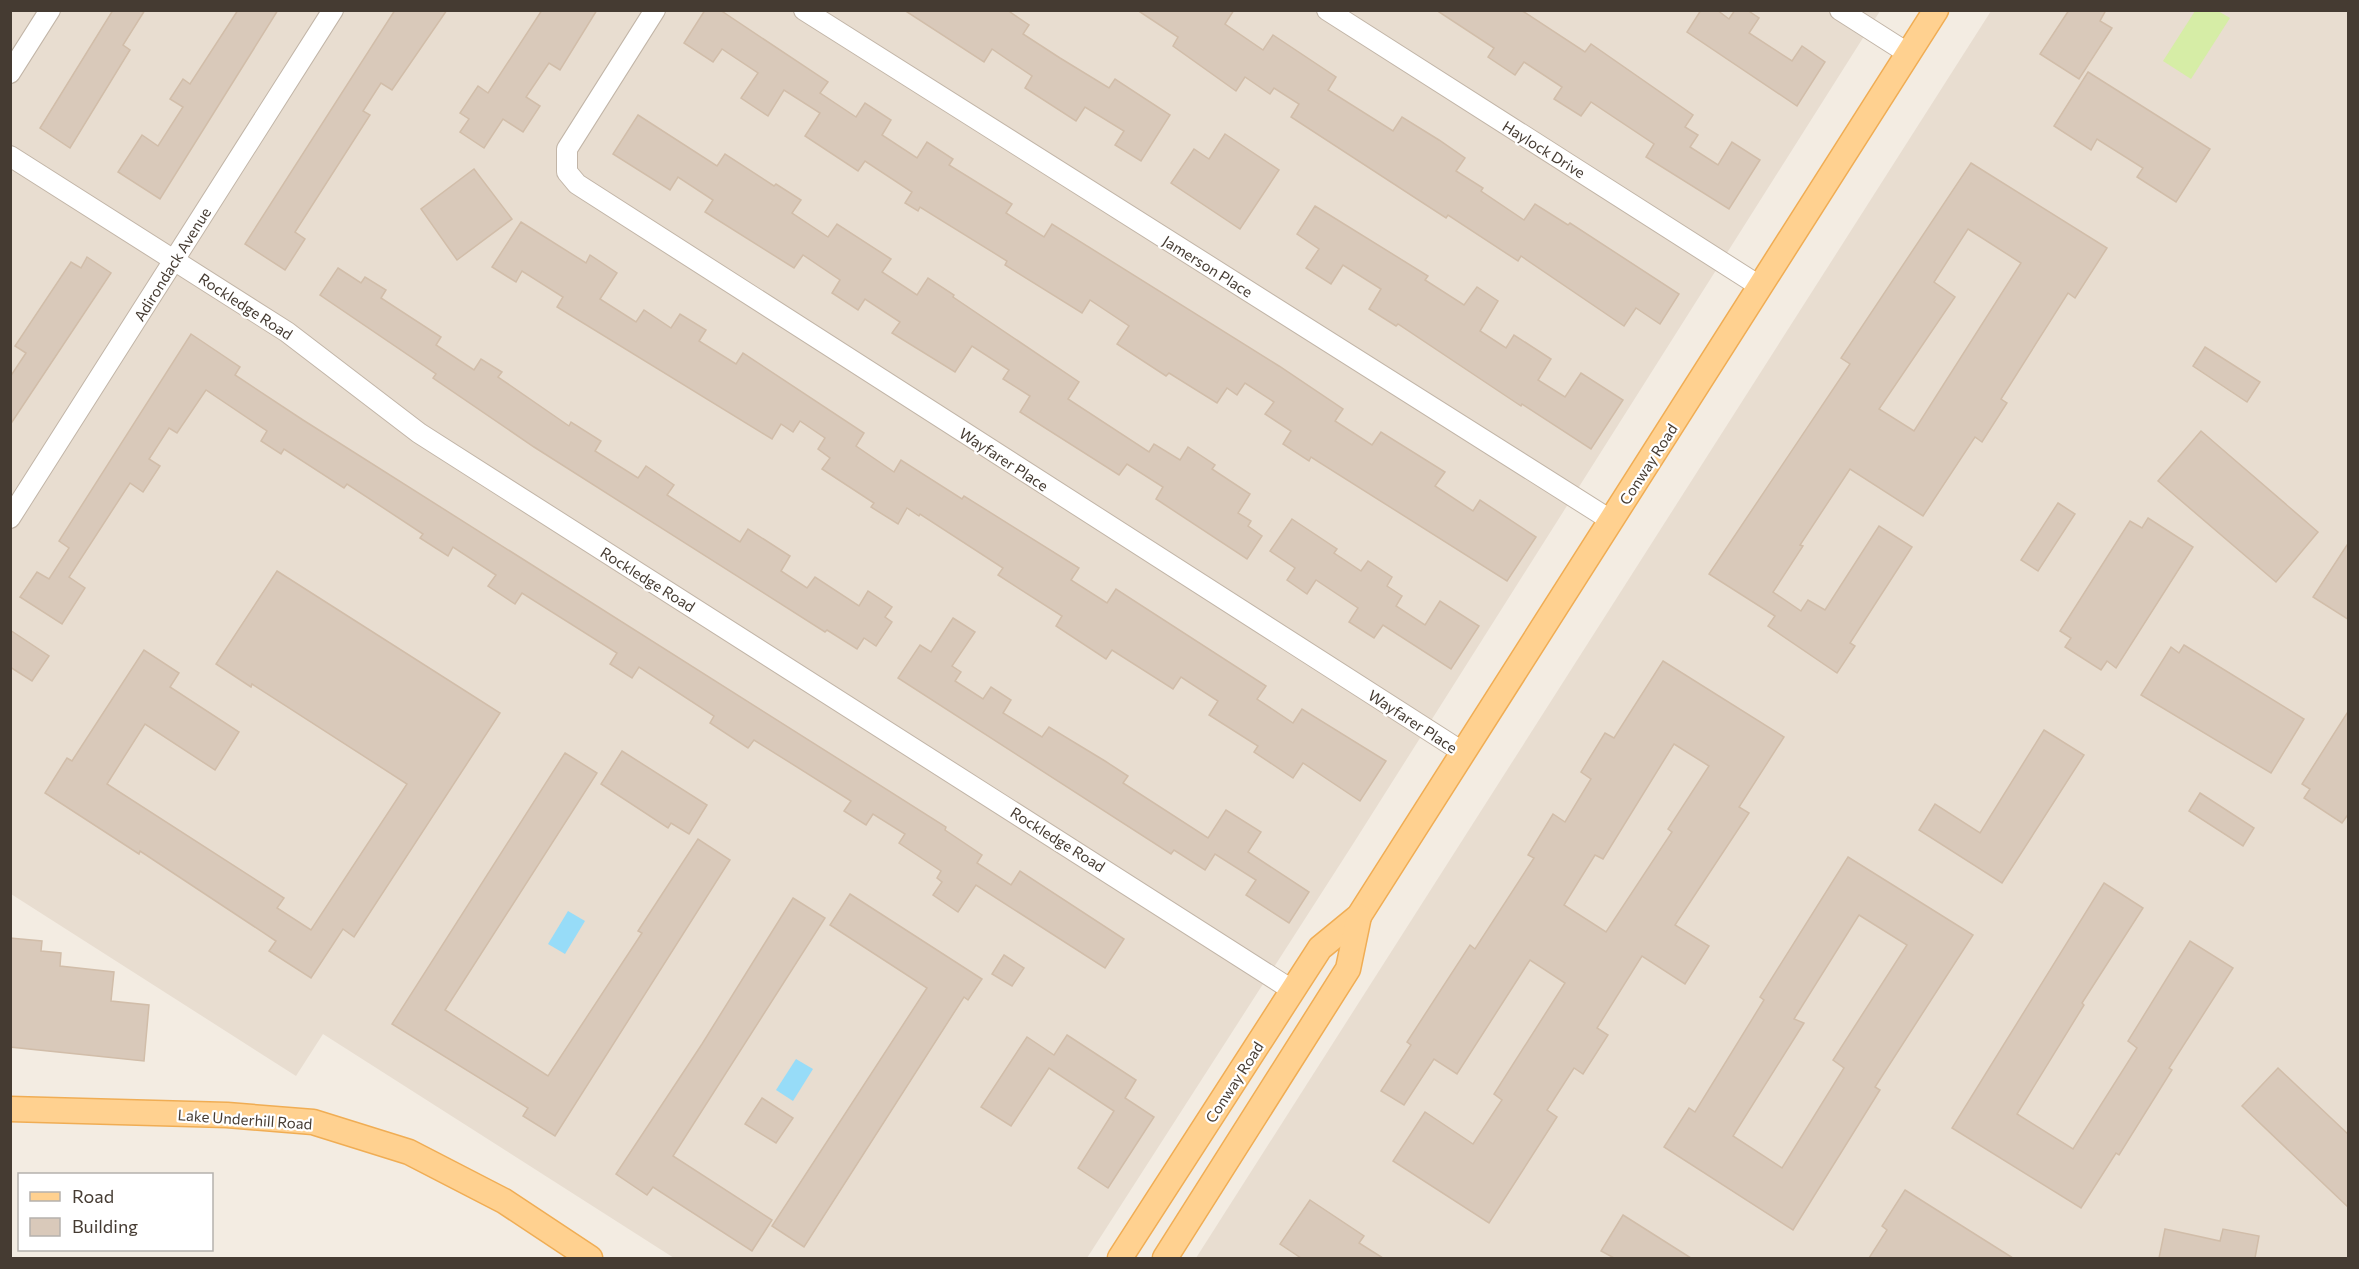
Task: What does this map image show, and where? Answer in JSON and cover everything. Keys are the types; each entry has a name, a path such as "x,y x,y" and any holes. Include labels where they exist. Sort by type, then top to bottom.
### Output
{"main road":[{"name":"Conway Road","path":"1120,1258 1320,948 1359,916 1936,10"},
{"name":"Conway Road","path":"1165,1258 1348,969 1359,916"},
{"name":"Lake Underhill Road","path":"10,1109 227,1115 313,1122 409,1152 504,1201 590,1258"}],"street":[{"path":"10,73 50,10"},
{"name":"Adirondack Avenue","path":"10,518 333,10"},
{"name":"Wayfarer Place","path":"655,10 567,149 567,172 577,184 1464,753"},
{"name":"Jamerson Place","path":"804,10 1612,521"},
{"name":"Haylock Drive","path":"1327,10 1761,286"},
{"path":"1840,10 1908,54"},
{"name":"Rockledge Road","path":"10,156 287,332 418,433 1293,990"}],"shaded area":[{"path":"10,11 1880,11 1353,844 1087,1258 674,1258 323,1034 296,1076 11,894"},
{"path":"1991,11 2348,11 2348,1258 1196,1258"}],"green space":[{"path":"2195,11 2218,11 2230,18 2191,79 2163,61"}],"water":[{"path":"568,911 585,921 565,954 548,944"},
{"path":"796,1059 813,1069 793,1101 776,1090"}],"building":[{"path":"113,10 145,10 123,45 130,50 70,148 40,128"},
{"path":"238,10 278,10 160,199 118,172 142,135 158,146 183,107 170,99 183,79 190,84"},
{"path":"395,10 447,10 392,90 381,83 363,111 370,115 295,232 305,239 285,270 245,244"},
{"path":"542,10 597,10 560,70 549,63 526,97 540,106 523,132 503,119 484,148 460,132 469,119 460,113 478,86 488,93"},
{"path":"705,10 720,10 828,82 820,93 856,117 865,103 891,120 882,135 917,158 927,142 953,159 949,165 1012,204 1006,213 1044,237 1052,224 1279,366 1343,409 1335,421 1372,445 1381,432 1445,472 1435,486 1473,511 1480,500 1536,537 1507,581 1311,457 1309,461 1283,444 1291,431 1265,414 1274,402 1245,383 1237,395 1227,388 1217,403 1169,373 1166,376 1117,344 1129,326 1090,300 1082,313 1005,265 1007,261 920,207 918,211 905,203 912,192 865,161 858,171 805,136 820,113 784,90 768,116 741,98 758,73 722,49 713,62 684,43"},
{"path":"904,10 1007,10 1029,25 1023,34 1060,58 1109,88 1115,79 1170,115 1141,161 1115,145 1124,131 1085,107 1076,121 1025,88 1032,76 992,49 984,62"},
{"path":"1137,10 1234,10 1225,24 1263,50 1273,35 1336,77 1328,90 1393,131 1402,117 1439,140 1465,158 1456,171 1483,188 1481,191 1524,220 1535,204 1568,225 1570,223 1679,294 1660,324 1636,308 1624,326 1521,256 1518,261 1448,215 1446,218 1291,117 1299,104 1274,88 1270,94 1245,77 1236,91 1173,46 1178,37"},
{"path":"1436,10 1521,10 1585,52 1591,44 1693,115 1685,127 1698,135 1690,147 1718,165 1732,142 1760,160 1729,209 1646,157 1654,144 1591,102 1581,116 1554,99 1562,87 1524,62 1515,75 1488,57 1494,48"},
{"path":"1701,10 1717,10 1729,19 1735,10 1747,10 1759,18 1749,33 1792,61 1802,46 1825,62 1797,106 1687,32"},
{"path":"2069,10 2106,10 2100,21 2112,28 2079,79 2040,54"},
{"path":"2088,72 2210,149 2176,202 2137,177 2143,168 2097,139 2091,150 2054,126"},
{"path":"638,115 717,166 725,154 774,186 776,184 801,200 792,213 828,237 837,224 891,259 882,272 917,295 928,278 954,295 953,297 1079,382 1068,399 1149,452 1154,444 1180,460 1188,447 1215,465 1212,469 1250,494 1238,513 1251,521 1248,526 1262,536 1247,559 1156,499 1163,487 1127,464 1119,475 1020,412 1030,396 1003,379 1009,370 972,346 955,372 892,333 900,322 865,299 858,310 832,293 840,280 803,255 794,268 705,212 713,200 678,177 670,190 613,154"},
{"path":"1225,134 1279,170 1240,229 1171,183 1194,149 1209,159"},
{"path":"1971,163 2107,248 2075,298 2068,293 2001,399 2007,403 1982,442 1975,437 1923,516 1850,469 1800,545 1803,546 1773,592 1801,611 1808,600 1825,610 1879,526 1912,547 1850,643 1855,646 1837,673 1768,626 1775,616 1709,574 1850,364 1841,358","holes":["1968,229 2021,263 1914,431 1879,409 1955,297 1934,282"]},
{"path":"474,169 512,219 457,260 421,209"},
{"path":"1315,206 1428,276 1425,280 1464,305 1477,287 1498,301 1480,331 1506,348 1514,335 1551,359 1538,380 1565,397 1581,373 1623,400 1591,449 1522,404 1521,406 1398,324 1396,326 1369,309 1381,289 1343,265 1331,284 1306,268 1319,249 1297,234"},
{"path":"521,222 586,263 590,255 617,273 600,299 636,322 644,310 671,328 680,314 706,330 699,341 736,364 743,353 864,433 856,446 894,472 901,460 962,499 964,496 1079,568 1071,580 1107,603 1116,589 1266,686 1257,699 1293,723 1302,709 1386,761 1360,801 1303,763 1293,778 1254,752 1258,746 1209,715 1218,701 1181,677 1173,689 1112,650 1106,659 1056,626 1062,616 998,575 1003,568 920,514 919,516 907,508 898,524 871,507 874,503 822,469 830,458 818,449 825,438 800,421 793,432 781,424 772,439 557,307 563,297 522,271 516,282 492,267"},
{"path":"87,257 111,273 10,425 10,377 26,353 15,346 71,262 81,268"},
{"path":"338,268 361,283 365,277 386,290 381,298 441,337 436,345 474,370 481,359 502,372 498,377 569,426 571,422 601,441 595,451 638,478 646,466 674,485 667,495 740,542 748,529 790,556 781,571 807,588 815,577 859,606 868,591 892,607 885,617 892,622 876,646 864,638 857,649 827,630 825,632 534,447 433,378 436,374 320,295"},
{"path":"191,334 240,367 235,375 303,420 946,827 945,830 982,855 977,863 1011,885 1020,871 1124,939 1105,968 976,885 958,912 933,895 942,882 937,878 941,871 899,843 905,834 873,814 866,825 844,811 851,801 754,740 748,748 710,723 714,716 639,667 632,678 610,664 617,653 522,593 515,604 488,586 496,575 453,547 448,556 420,538 423,534 347,484 344,488 284,449 281,454 261,441 267,431 206,390 177,433 169,428 149,459 160,466 143,492 130,483 69,577 85,588 62,624 20,597 37,572 49,579 69,548 59,541"},
{"path":"2205,347 2260,382 2247,402 2193,366"},
{"path":"2201,431 2318,532 2276,582 2158,481"},
{"path":"2058,503 2075,514 2038,571 2021,560"},
{"path":"2148,518 2193,547 2116,668 2107,661 2101,670 2065,647 2071,638 2060,631 2130,521 2142,528"},
{"path":"1292,519 1337,549 1334,553 1361,571 1368,561 1392,577 1387,586 1402,596 1396,606 1425,625 1440,601 1479,626 1451,669 1383,625 1374,638 1349,622 1358,608 1316,580 1307,594 1287,580 1295,568 1270,551"},
{"path":"2349,542 2349,620 2313,597"},
{"path":"277,571 500,713 354,937 343,929 311,978 269,951 276,941 140,851 139,854 45,793 67,758 72,761 144,650 179,673 170,687 239,732 215,770 145,724 107,784 284,898 277,908 311,930 407,784 252,684 251,687 216,664"},
{"path":"953,618 975,632 952,666 961,672 955,681 983,699 991,687 1011,700 1003,713 1042,737 1049,727 1105,761 1128,776 1123,783 1208,838 1226,810 1261,832 1248,852 1309,892 1289,923 1246,895 1256,880 1215,854 1205,870 1174,850 1171,854 898,678 920,645 931,652"},
{"path":"10,630 49,656 32,681 10,667"},
{"path":"2184,645 2304,719 2271,773 2141,695 2171,647 2179,653"},
{"path":"1663,661 1784,737 1739,807 1749,813 1675,925 1709,946 1685,984 1642,956 1597,1028 1608,1035 1583,1074 1574,1068 1547,1110 1557,1117 1489,1223 1393,1161 1425,1112 1473,1144 1502,1100 1494,1094 1565,983 1530,960 1457,1074 1434,1059 1404,1105 1381,1091 1411,1045 1407,1042 1470,945 1475,949 1534,858 1528,855 1553,814 1565,822 1591,779 1581,772 1605,733 1614,738","holes":["1674,744 1709,766 1668,829 1672,832 1606,932 1564,905 1595,855 1603,859"]},
{"path":"2349,710 2349,813 2342,823 2304,798 2310,789 2302,784"},
{"path":"2044,730 2084,755 2002,883 1919,830 1935,804 1980,833"},
{"path":"622,751 707,805 689,834 671,823 668,828 601,784"},
{"path":"565,753 597,773 445,1010 548,1076 642,933 638,931 698,839 730,860 555,1136 523,1116 528,1108 392,1024"},
{"path":"2200,793 2254,828 2243,846 2189,811"},
{"path":"1848,857 1973,935 1875,1087 1880,1090 1793,1230 1664,1147 1689,1108 1695,1112 1764,1000 1760,997","holes":["1859,915 1907,945 1833,1060 1844,1068 1782,1168 1733,1136 1804,1023 1794,1019"]},
{"path":"2104,883 2143,908 2082,1003 2084,1005 2017,1114 2073,1149 2137,1048 2128,1041 2190,941 2233,968 2169,1068 2172,1070 2119,1155 2116,1153 2081,1208 1952,1128"},
{"path":"850,894 982,979 968,1000 964,997 804,1247 772,1226 927,988 830,925"},
{"path":"793,898 825,918 673,1156 772,1220 752,1251 653,1187 647,1195 616,1174 702,1044"},
{"path":"10,938 42,941 41,951 61,953 60,966 114,972 111,1001 149,1005 144,1061 10,1047"},
{"path":"1004,955 1024,968 1012,986 992,974"},
{"path":"1067,1035 1136,1080 1125,1098 1154,1117 1108,1188 1078,1168 1114,1111 1049,1068 1011,1126 981,1107 1027,1037 1054,1055"},
{"path":"2278,1068 2349,1135 2349,1208 2242,1106"},
{"path":"762,1098 793,1118 776,1143 745,1124"},
{"path":"1905,1190 2013,1258 1869,1258 1887,1230 1882,1226"},
{"path":"1310,1200 1364,1236 1359,1243 1383,1258 1301,1258 1280,1244"},
{"path":"1623,1215 1691,1258 1614,1258 1601,1251"},
{"path":"2165,1229 2220,1241 2223,1229 2259,1236 2255,1258 2159,1258"}]}
